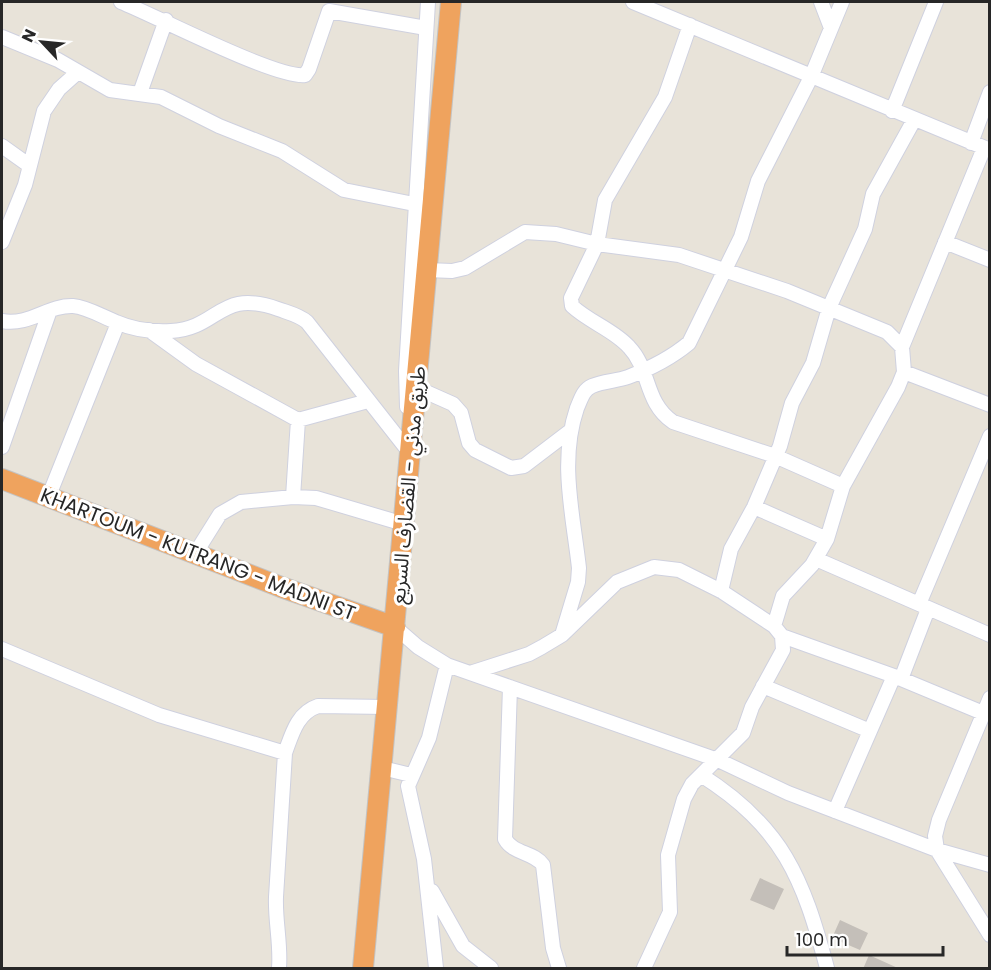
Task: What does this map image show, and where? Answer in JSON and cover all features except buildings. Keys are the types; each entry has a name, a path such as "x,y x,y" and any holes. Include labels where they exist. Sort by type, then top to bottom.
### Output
{"highway":[{"name":"طريق مدني - القضارف السريع","path":"363,969 451,2"},
{"name":"KHARTOUM - KUTRANG - MADNI ST","path":"2,480 395,627"}],"street":[{"path":"121,2 166,20 271,70 298,76 305,75 309,69 325,14 329,10 426,28"},
{"path":"633,2 654,6 690,25 982,147"},
{"path":"821,2 831,28"},
{"path":"562,634 578,582 579,568 568,490 570,431 585,390 642,370 675,354 688,344 746,226 765,166 811,77 842,2"},
{"path":"892,111 936,2"},
{"path":"425,5 445,70"},
{"path":"411,443 406,401 406,371 426,28 425,5"},
{"path":"140,93 166,20"},
{"path":"690,25 665,97 605,200 597,244 571,298 572,306 628,345 642,370 660,413 673,422 775,456 843,486"},
{"path":"2,37 43,53 110,90 161,97 219,126 282,151 344,190 414,204"},
{"path":"2,242 30,166 44,111 59,89 78,72"},
{"path":"644,969 670,912 668,866 672,835 684,800 701,775 743,734 783,650 778,631 788,588 816,559 827,539 843,486 888,410 904,372 902,346 982,147 990,92"},
{"path":"721,591 731,549 754,507 775,456 792,404 813,363 829,308 865,229 873,194 914,120"},
{"path":"2,146 30,166"},
{"path":"427,270 452,271 465,268 525,232 555,234 597,244 679,255 787,291 829,308 886,332 902,346"},
{"path":"945,242 990,260"},
{"path":"2,321 26,321 72,306 118,323 149,330 189,328 232,304 246,301 258,302 301,317 307,322 368,401 411,443"},
{"path":"2,447 49,313"},
{"path":"48,498 118,323"},
{"path":"149,330 196,364 298,420 368,401"},
{"path":"904,372 990,405"},
{"path":"417,388 453,404 461,413 469,443 475,450 511,468 524,466 570,431"},
{"path":"293,497 298,420"},
{"path":"835,811 870,731 898,678 990,436"},
{"path":"195,554 220,514 229,506 242,502 293,497 316,498 404,524"},
{"path":"754,507 827,539"},
{"path":"816,559 990,635"},
{"path":"470,673 529,654 562,634 617,582 654,567 679,570 721,591 778,631 983,714"},
{"path":"395,627 418,647 447,665 718,760 788,793 937,850 990,865"},
{"path":"2,649 159,715 285,753"},
{"path":"436,969 428,884 408,795 411,775 429,738 447,665"},
{"path":"764,686 870,731"},
{"path":"510,687 505,839 514,848 539,859 543,865 553,948 559,969"},
{"path":"990,698 939,820 935,836 937,850 990,936"},
{"path":"279,969 280,943 275,914 285,753 298,720 309,709 318,706 387,707"},
{"path":"382,768 411,775"},
{"path":"701,775 743,805 766,827 785,853 800,884 827,969"},
{"path":"428,884 463,946 491,969"}]}
